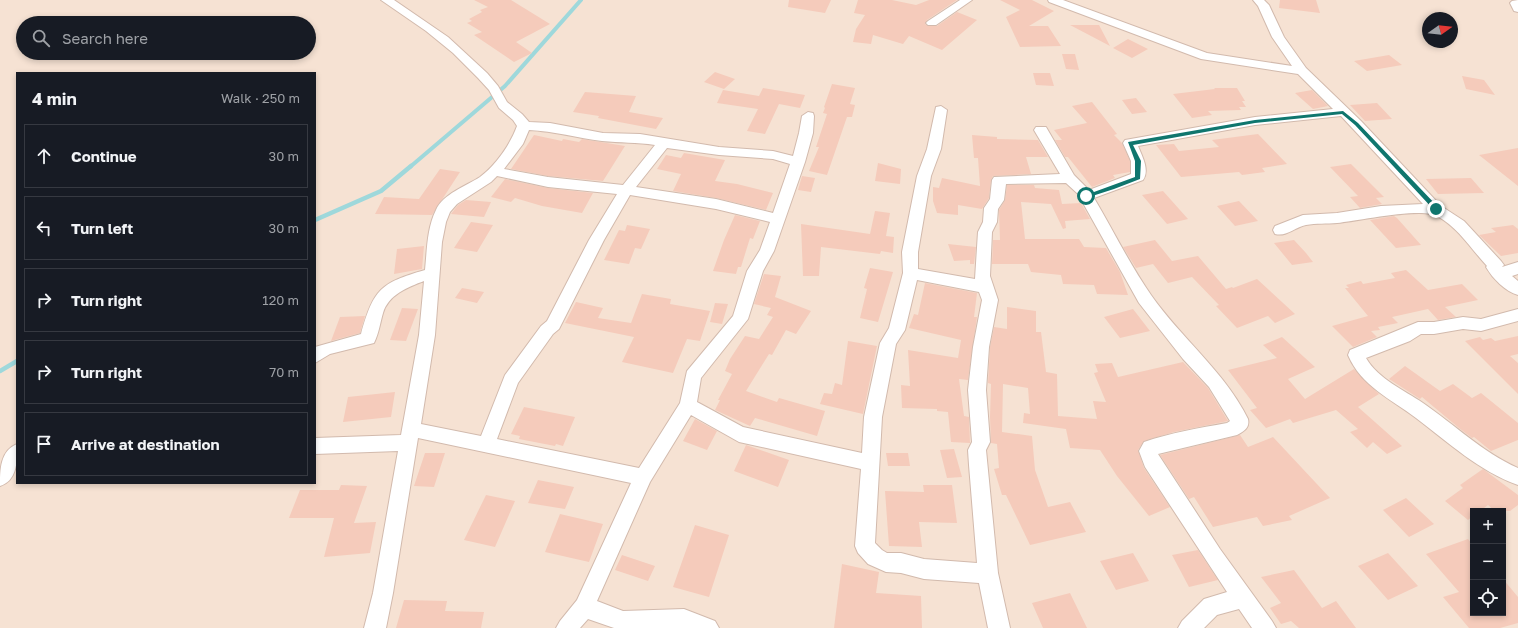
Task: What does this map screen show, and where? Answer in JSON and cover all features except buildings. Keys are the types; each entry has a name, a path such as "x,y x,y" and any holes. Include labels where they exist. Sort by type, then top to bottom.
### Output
{"street":[{"path":"386,0 437,32 494,90 504,106 517,116 524,126"},
{"path":"932,23 968,0"},
{"path":"1053,0 1205,56 1302,71"},
{"path":"1258,0 1263,5 1278,37 1302,71 1356,124 1436,209"},
{"path":"941,110 934,150 924,176 910,252 911,273 897,330 888,343 873,417 865,546 875,557 886,562 901,563 924,570 988,574"},
{"path":"1086,196 1138,178 1138,161 1130,143 1255,121 1343,112"},
{"path":"567,628 584,607 643,477 688,406 693,376 740,319 754,271 767,250 798,162 806,133 808,116"},
{"path":"524,126 550,127 603,138 640,138 663,143 773,155 798,162"},
{"path":"375,628 383,592 426,336 436,232 443,210 457,197 486,179 518,142 524,126"},
{"path":"1041,130 1069,178 1083,191 1145,299 1189,354 1215,382 1239,419 1240,424 1237,428 1183,439 1150,448 1148,451 1159,474 1265,628"},
{"path":"486,445 511,380 547,330 553,325 584,263 626,190 656,158 663,143"},
{"path":"493,171 548,182 604,189 626,190 716,204 777,219"},
{"path":"999,628 988,574 986,546 981,517 976,450 981,442 977,390 981,347 990,300 982,276 985,232 990,222 991,208 997,200 999,180 1069,178"},
{"path":"1280,230 1303,220 1337,218 1427,207 1436,209 1450,216 1496,265 1494,267 1499,274 1518,289"},
{"path":"1499,274 1518,268"},
{"path":"316,355 328,348 357,343 368,338 372,328 377,305 393,288 413,278 433,273"},
{"path":"911,273 985,287"},
{"path":"1518,315 1481,324 1463,323 1434,328 1418,328 1404,336 1356,355 1360,365 1391,392 1424,413 1440,428 1486,461 1518,478"},
{"path":"688,406 739,434 869,463"},
{"path":"316,446 409,436 486,445 643,477"},
{"path":"0,478 16,454"},
{"path":"1189,628 1211,606 1243,598"},
{"path":"584,607 623,621 684,619 708,628"}],"shaded area":[{"path":"0,0 1518,0 1518,628 0,628"}],"waterway":[{"path":"410,167 505,86 581,0"},
{"path":"316,220 381,191 411,166"},
{"path":"0,371 16,362"}],"route":[{"path":"1086,196 1138,178 1138,161 1130,143 1255,121 1343,112 1436,209"}]}
